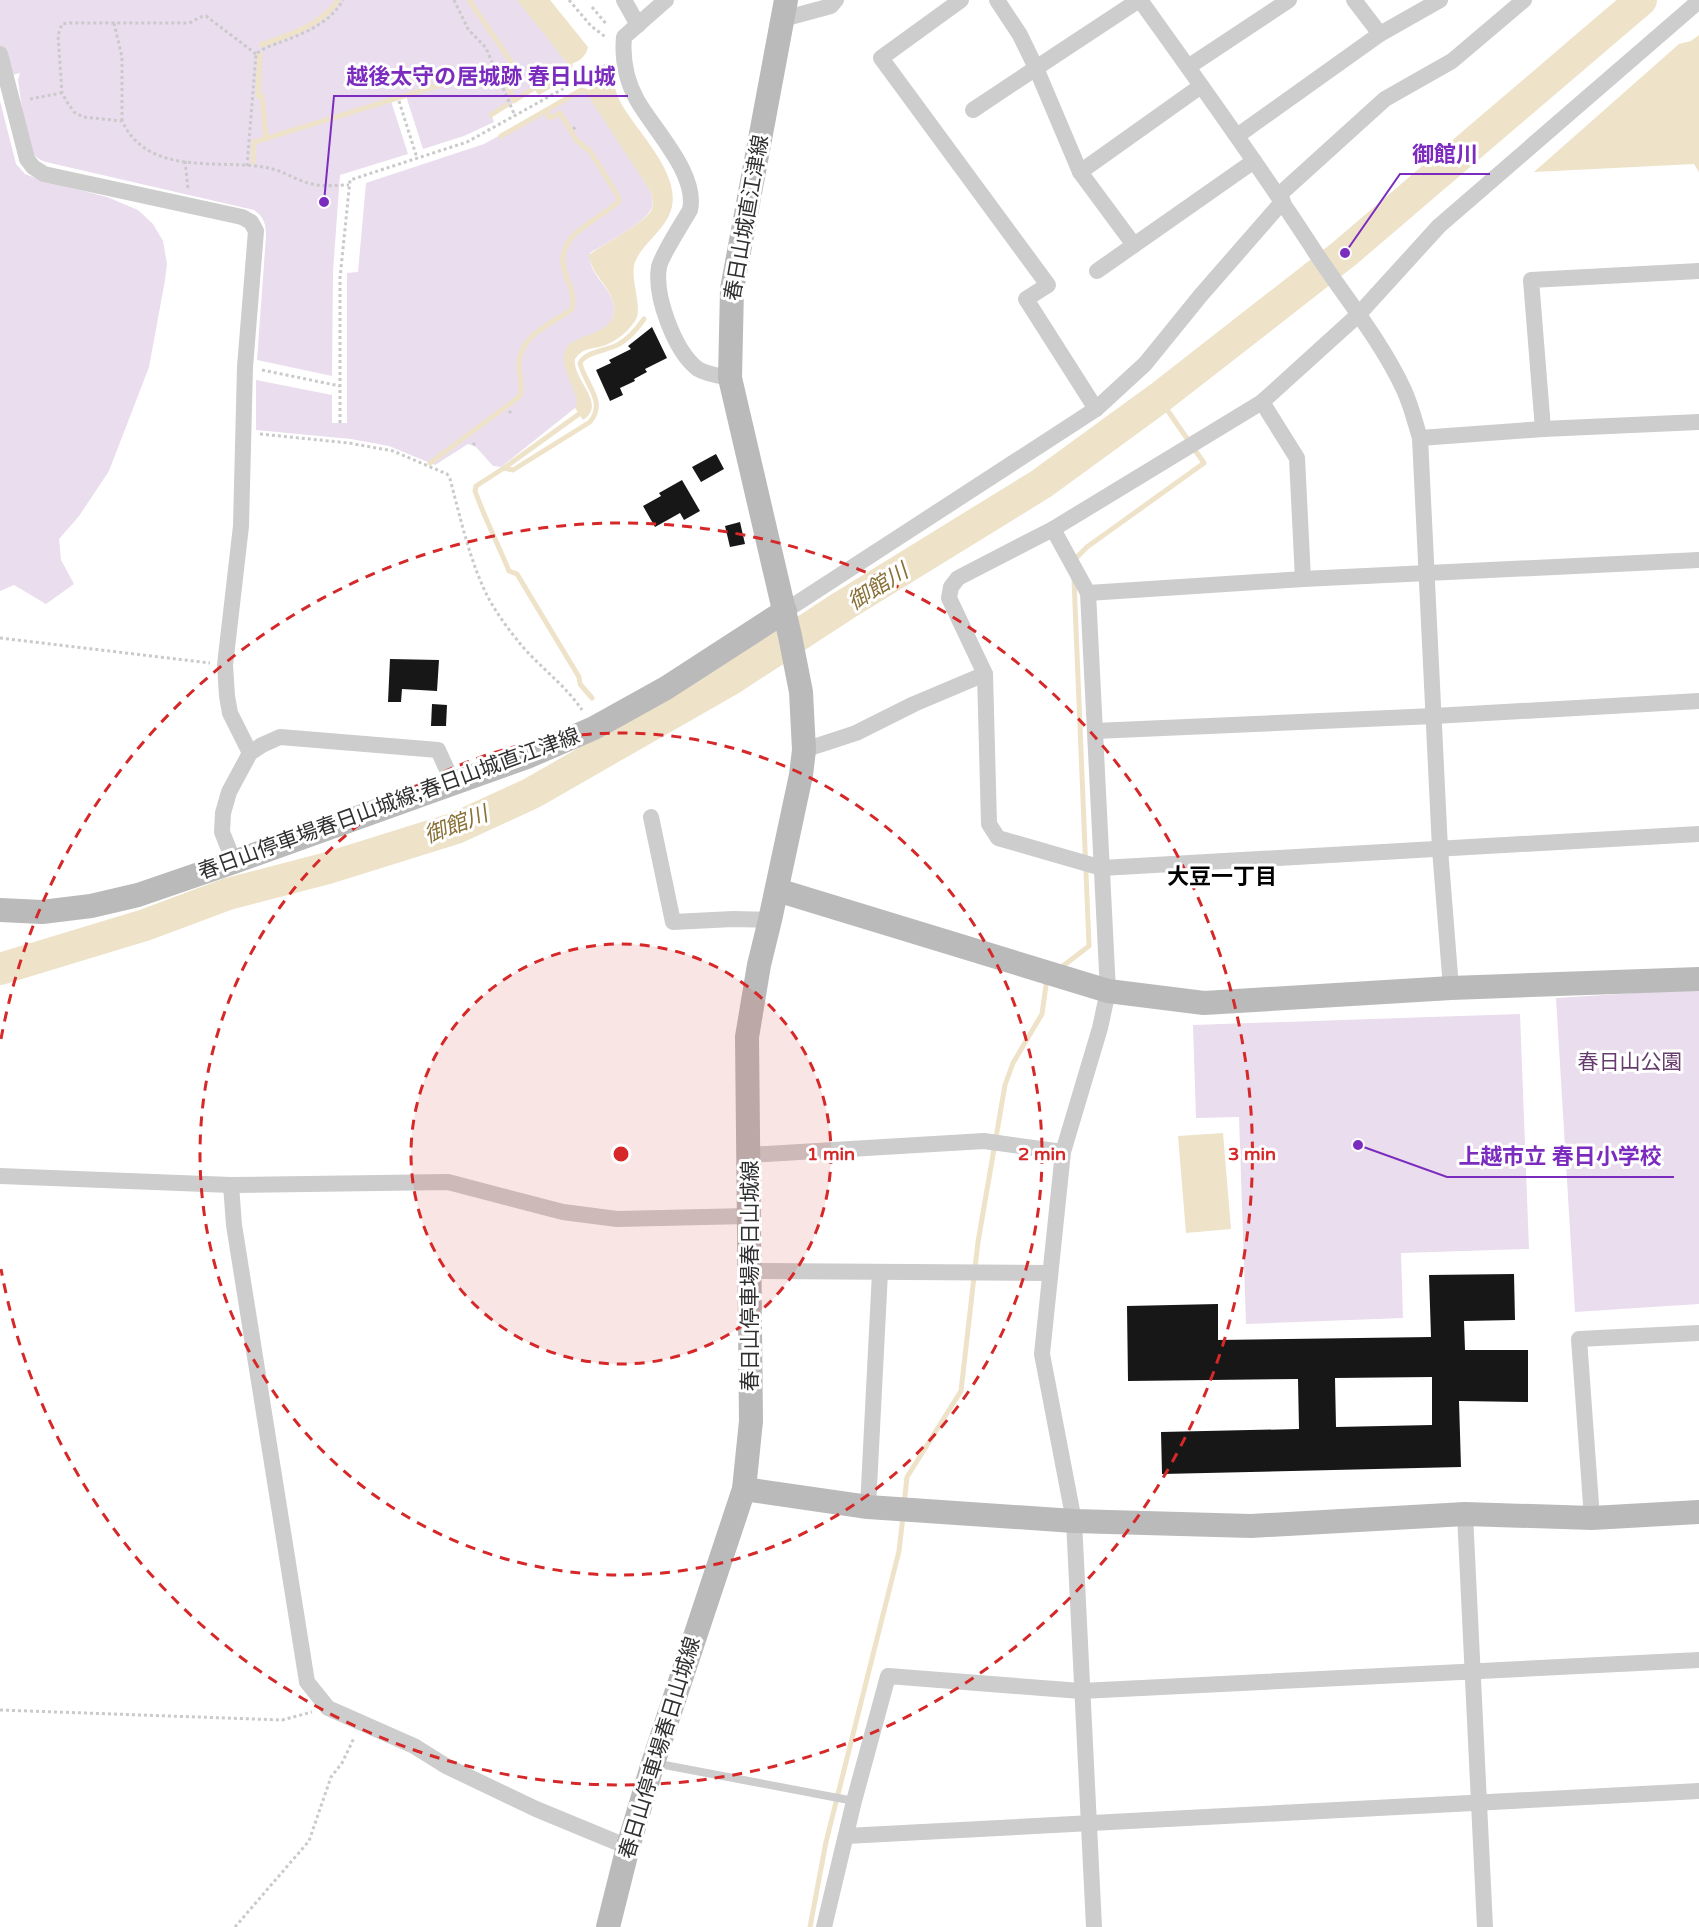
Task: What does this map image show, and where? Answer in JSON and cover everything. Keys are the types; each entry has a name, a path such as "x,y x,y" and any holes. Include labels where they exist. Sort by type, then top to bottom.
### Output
{"main road":[{"name":"春日山城直江津線","path":"784,9 732,289 729,378 785,611"},
{"name":"春日山停車場春日山城線","path":"608,1927 628,1847 653,1763 744,1489 751,1420 747,1037 759,965 777,890 804,750 801,692 785,611"},
{"name":"春日山停車場春日山城線;春日山城直江津線","path":"0,910 42,912 91,906 138,895 527,758 594,728 666,688 785,611"},
{"path":"777,890 1108,991 1204,1003 1451,988 1699,979"},
{"path":"744,1489 868,1508 1074,1521 1251,1526 1465,1514 1592,1518 1699,1512"}],"street":[{"path":"624,0 638,25"},
{"path":"666,0 624,37 615,56 626,73 636,98 688,180 692,200 690,210 659,266 658,287 668,324 688,359 700,370 729,378"},
{"path":"784,9 831,6 836,0"},
{"path":"961,0 881,58 1048,285 1026,299 1096,409"},
{"path":"997,0 1020,35 1036,68 1080,172 1134,245"},
{"path":"973,110 1139,0 1281,198 1390,361 1406,393 1420,438 1440,849 1451,988"},
{"path":"1188,67 1289,0"},
{"path":"1354,0 1380,34"},
{"path":"1237,136 1380,34 1440,0"},
{"path":"785,611 1096,409 1145,364 1281,198 1385,99 1452,61 1524,0"},
{"path":"1699,1 1439,226 1358,315 1262,402 1053,529 958,578 951,587 950,598 985,674 989,824 998,838 1102,868 1699,834"},
{"path":"0,54 27,159 33,167 44,174 242,218 251,222 256,231 245,367 241,526 225,665 230,713 250,753"},
{"path":"1080,172 1200,86"},
{"path":"1097,271 1254,161"},
{"path":"1543,429 1531,280 1699,271"},
{"path":"1262,402 1297,458 1303,579"},
{"path":"1420,438 1543,429 1699,422"},
{"path":"1053,529 1088,593 1108,991 1100,1028 1063,1152 1042,1354 1074,1521 1094,1927"},
{"path":"1088,593 1303,579 1699,560"},
{"path":"804,750 856,733 914,704 985,674"},
{"path":"1095,731 1434,716 1699,701"},
{"path":"234,862 222,832 223,813 229,792 250,753 280,737 438,750 453,784"},
{"path":"651,817 673,922 770,920"},
{"path":"749,1155 984,1141 1063,1152"},
{"path":"0,1176 231,1185 448,1182 563,1212 617,1219 748,1216"},
{"path":"231,1185 234,1225 307,1682 328,1708 414,1746 446,1766 536,1809 628,1847"},
{"path":"750,1271 1049,1273"},
{"path":"868,1508 880,1272"},
{"path":"1592,1518 1579,1339 1699,1333"},
{"path":"1465,1514 1485,1927"},
{"path":"824,1927 854,1802 888,1676 1081,1691 1699,1660"},
{"path":"846,1836 1699,1791"}],"lane":[{"path":"653,1763 854,1802"}],"path":[{"path":"247,166 256,54 260,50 314,28 333,14 343,0"},
{"path":"454,0 468,29 486,48 515,116"},
{"path":"569,0 591,26 607,36 607,46"},
{"path":"591,7 607,25"},
{"path":"122,122 83,117 74,112 62,93 59,29 62,24 193,23 200,17 206,16 256,54"},
{"path":"114,23 122,57 122,122 127,132 146,149 166,159 269,168 314,185 349,185"},
{"path":"606,65 615,56"},
{"path":"340,423 340,278 350,180 467,142 606,65 615,56"},
{"path":"535,74 540,71"},
{"path":"13,103 62,93"},
{"path":"399,101 417,158"},
{"path":"185,161 190,206"},
{"path":"245,367 340,386"},
{"path":"244,432 349,443 393,451 447,474 484,590 503,621 524,648 578,704 594,728"},
{"path":"0,638 225,665"},
{"path":"0,1710 282,1720 328,1708"},
{"path":"235,1927 309,1841 331,1777 342,1763 362,1724"}],"green space":[{"path":"0,0 518,0 568,64 568,72 492,116 494,122 464,136 423,149 406,96 391,101 408,154 340,175 333,271 332,376 257,360 266,228 260,215 254,210 46,162 34,155 26,130 18,80 20,73 26,71 0,79"},
{"path":"580,91 588,94 651,192 652,204 650,211 640,222 590,253 593,269 612,299 614,308 610,323 565,351 565,365 578,403 575,408 501,467 493,466 476,447 468,444 435,465 389,446 351,439 256,430 256,380 332,395 332,423 347,423 347,273 358,272 366,183 484,144"},
{"path":"0,101 16,164 25,174 107,197 138,210 153,224 163,241 167,264 149,367 109,471 79,516 59,539 61,560 74,584 46,604 14,585 0,591"},
{"name":"春日山公園","path":"1699,989 1699,1304 1575,1312 1556,998"},
{"path":"1520,1014 1529,1249 1401,1253 1403,1318 1246,1324 1239,1117 1196,1118 1193,1025"}],"shaded area":[{"path":"517,0 550,0 588,47 584,56 575,63 568,64"},
{"path":"1699,35 1699,172 1694,164 1534,172 1679,44 1691,41"},
{"path":"609,79 612,80 622,105 665,169 673,197 668,217 635,262 634,277 638,309 635,321 617,339 584,351 575,359 578,375 591,399 592,406 590,413 583,420 575,408 576,398 564,364 565,351 574,342 606,326 614,313 612,297 594,270 589,255 640,222 651,211 652,206 651,192 587,94 588,91"},
{"path":"1223,1133 1231,1229 1186,1233 1178,1136"}],"building":[{"path":"652,327 667,358 645,369 647,372 620,388 623,395 610,401 596,370 611,363 609,360 631,349 628,346"},
{"path":"716,454 724,469 701,482 692,467"},
{"path":"682,480 700,511 684,520 680,513 655,527 643,506 661,496 659,493"},
{"path":"740,522 745,544 730,547 725,526"},
{"path":"390,659 439,660 437,691 402,689 401,702 388,702"},
{"path":"432,704 447,705 446,726 431,726"},
{"path":"1514,1274 1515,1320 1464,1321 1465,1350 1528,1350 1528,1402 1459,1401 1461,1467 1162,1474 1161,1432 1299,1429 1298,1379 1128,1381 1127,1306 1218,1304 1218,1340 1431,1337 1429,1275","holes":["1432,1377 1432,1425 1336,1427 1335,1378"]}],"waterway":[{"path":"261,45 313,23 323,17 338,0"},
{"path":"469,0 512,63 501,67 514,101 536,87 539,92 570,74 570,64"},
{"name":"御館川","path":"0,969 145,925 228,894 328,868 456,828 532,793 731,679 843,606 1041,484 1159,398 1345,253 1641,0"},
{"path":"260,54 258,96 262,96 266,139"},
{"path":"253,162 254,142 492,69"},
{"path":"430,463 519,397 521,385 519,365 524,346 538,331 572,309 572,292 564,269 563,257 566,246 581,229 619,201 590,151 577,141 560,113 550,118 545,111 581,90 588,92"},
{"path":"491,115 507,105"},
{"path":"501,136 545,111"},
{"path":"504,468 513,470 590,422 595,414 596,400 580,363 587,356 623,342 644,319"},
{"path":"1073,561 1087,547 1204,463 1159,398"},
{"path":"579,414 476,486 475,491 509,571 517,574 579,677 580,684 592,698"},
{"path":"1059,969 1089,946 1074,580"},
{"path":"904,1504 907,1477 961,1391 978,1242 1005,1085 1013,1063 1042,1014 1047,978"},
{"path":"810,1927 826,1842 899,1551 903,1516"}],"place":[{"name":"越後太守の居城跡 春日山城","path":"324,202"},
{"name":"御館川","path":"1345,253"},
{"name":"上越市立 春日小学校","path":"1358,1145"}],"district":[{"name":"大豆一丁目","path":"1222,877"}]}
